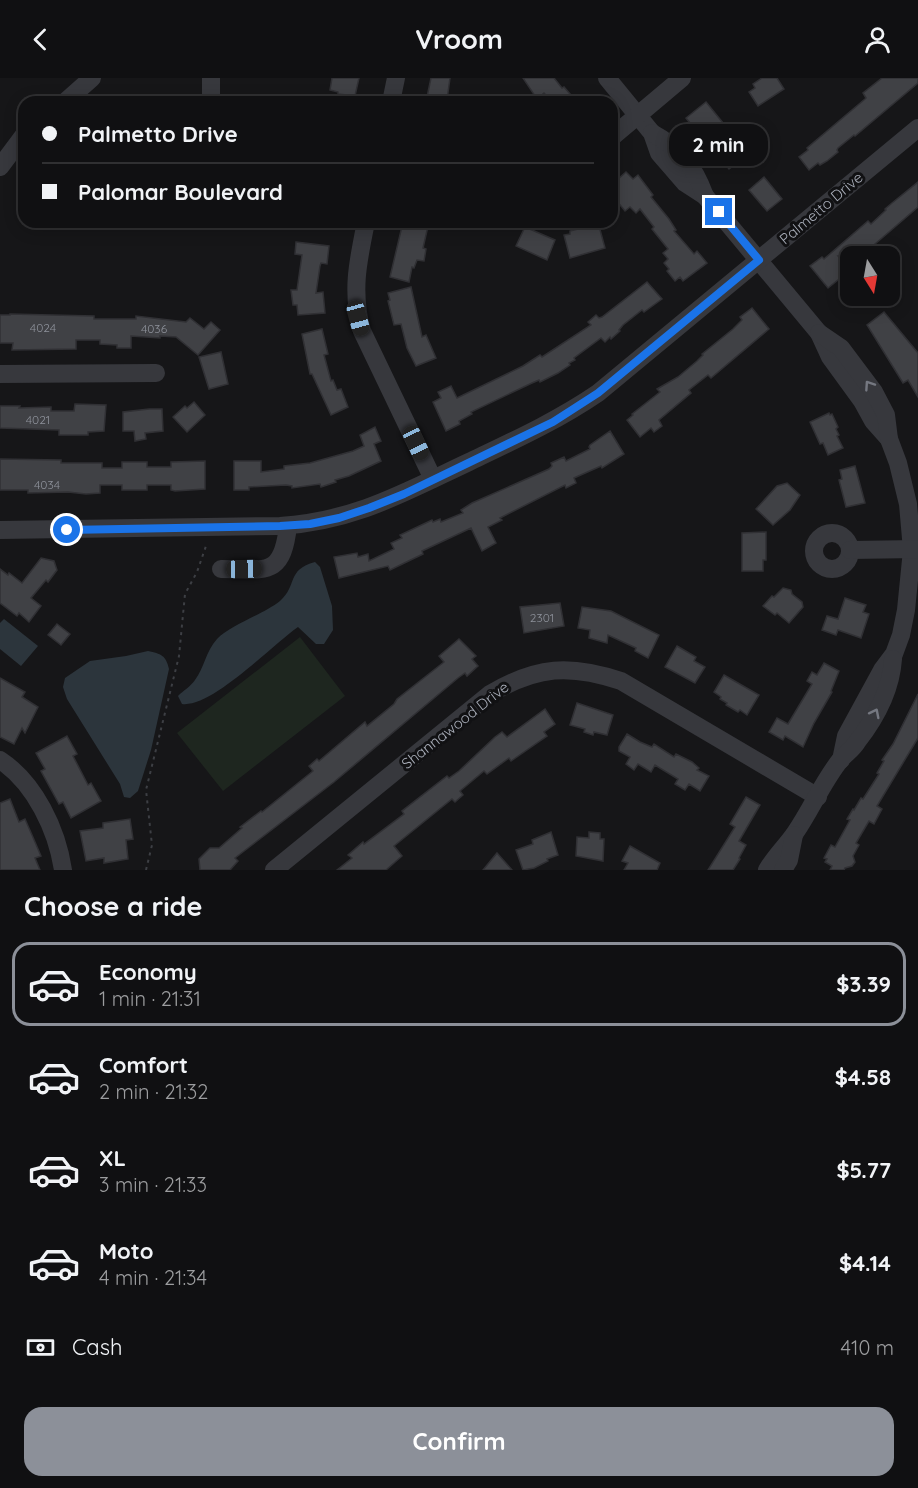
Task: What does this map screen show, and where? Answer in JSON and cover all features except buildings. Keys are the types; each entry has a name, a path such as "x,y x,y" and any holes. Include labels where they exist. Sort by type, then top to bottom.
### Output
{"street":[{"path":"72,96 92,78"},
{"path":"211,78 211,96"},
{"path":"392,96 396,78"},
{"path":"607,78 652,133 659,153 685,183 705,196 819,333 830,357 862,401 873,421 890,439 908,504 915,550 901,635 894,654 882,670 846,736 841,760 794,835 777,853 767,870"},
{"path":"618,132 682,78"},
{"name":"Palmetto Drive","path":"0,530 288,526 339,518 369,508 553,422 598,393 918,128"},
{"path":"0,167 18,143"},
{"path":"365,228 355,289 360,325 433,479"},
{"path":"0,374 156,372"},
{"path":"221,569 268,568 281,558 286,547 288,526"},
{"path":"850,550 915,550"},
{"name":"Shannawood Drive","path":"274,870 490,694 511,682 548,670 580,670 621,681 818,797"},
{"path":"0,760 14,771 36,800 53,831 63,870"},
{"path":"783,870 789,860 794,835"}],"path":[{"path":"146,870 152,845 146,790 179,656 185,594 197,572 206,546"}],"shaded area":[{"path":"315,562 320,567 332,606 333,630 324,644 316,644 298,627 225,686 195,703 182,704 178,696 195,680 217,639 230,629 280,601 300,569"},
{"path":"4,619 38,646 21,666 0,649 0,623"},
{"path":"300,637 345,696 223,791 177,733"},
{"path":"148,651 162,656 169,669 151,750 138,791 130,798 124,797 120,784 67,699 63,687 65,678 90,661"}],"route":[{"path":"67,530 280,526 310,524 339,518 404,494 553,422 598,393 759,260 719,212"}]}
